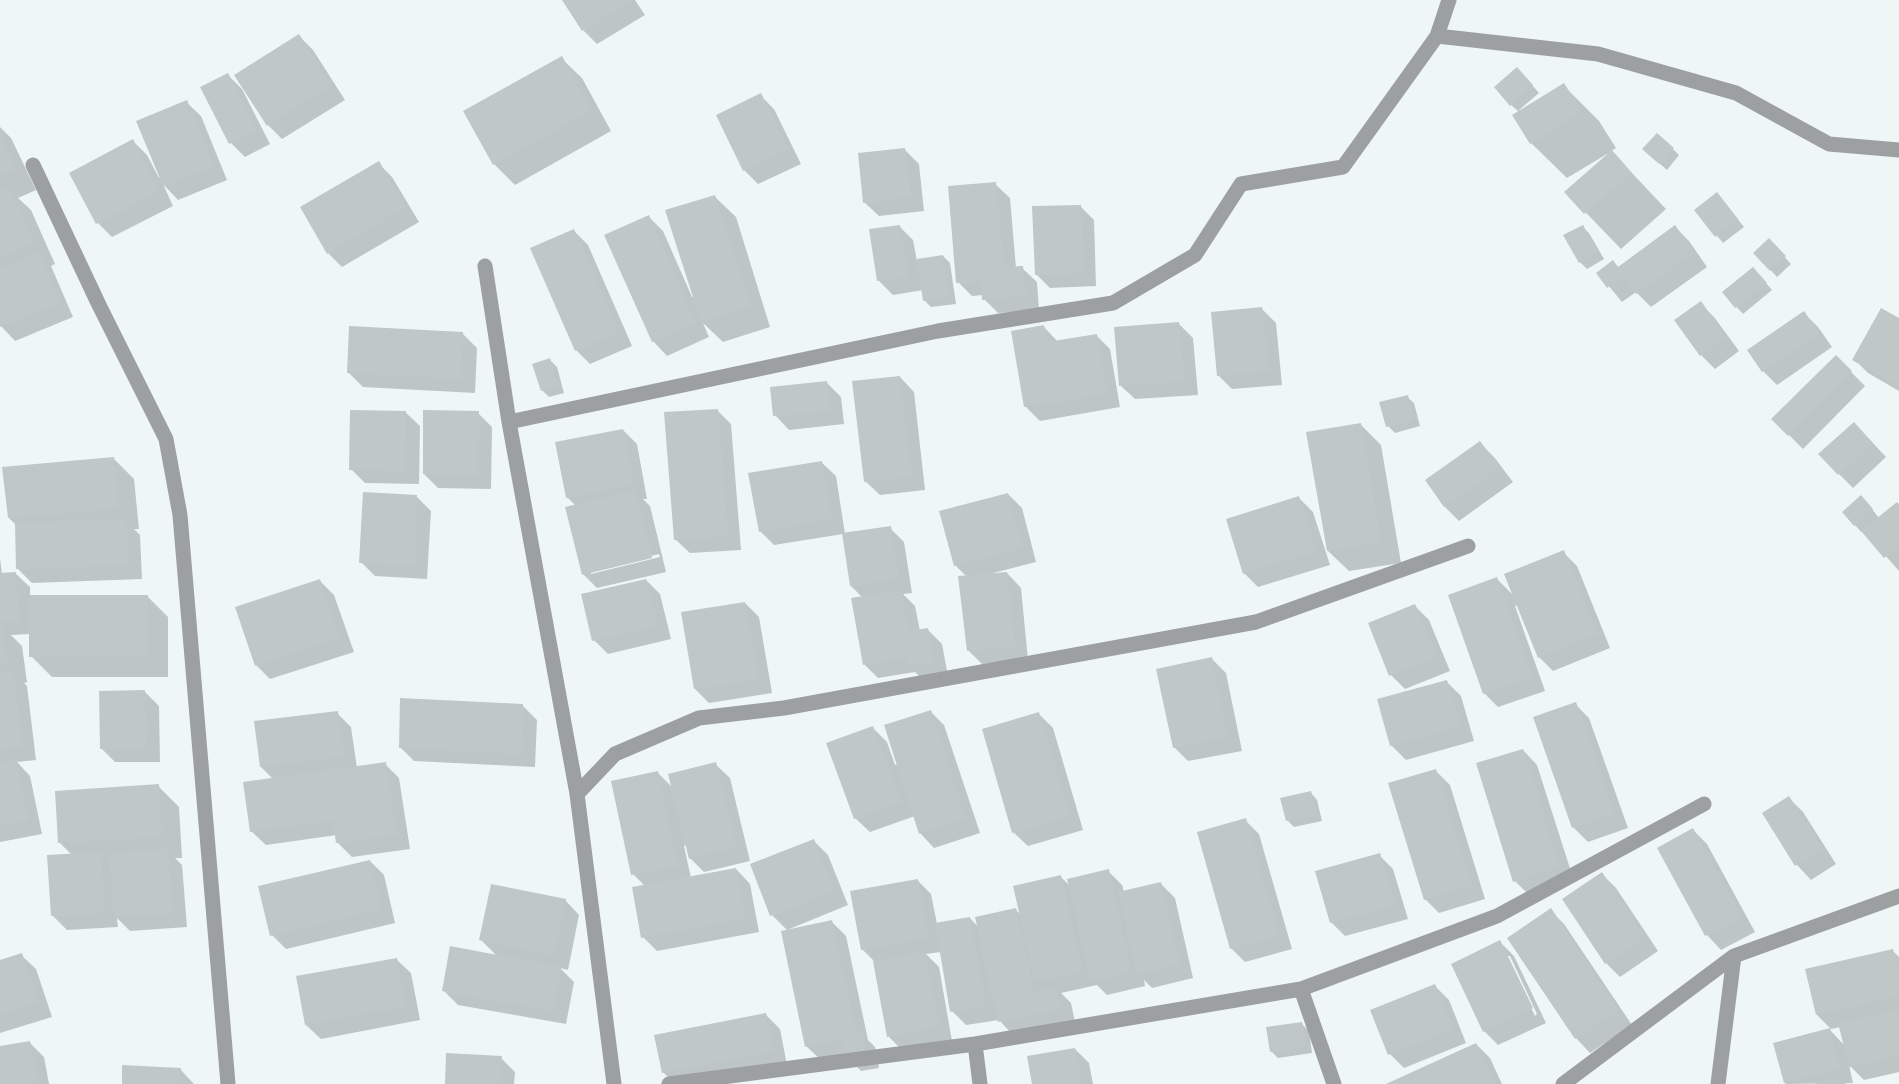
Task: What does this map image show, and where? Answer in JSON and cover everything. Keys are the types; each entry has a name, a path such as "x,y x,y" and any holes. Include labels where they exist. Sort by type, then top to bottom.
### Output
{"street":[{"path":"509,422 938,332 1113,303 1195,255 1240,184 1343,167 1437,36 1449,0"},
{"path":"1437,36 1598,54 1736,93 1828,144 1899,150"},
{"path":"33,165 166,439 180,515 228,1084"},
{"path":"485,266 509,422 577,794 614,1084"},
{"path":"577,794 615,754 699,718 784,708 1256,622 1467,546"},
{"path":"669,1084 975,1044 1301,989 1497,916 1704,804"},
{"path":"1563,1084 1734,956 1899,896"},
{"path":"1718,1084 1734,956"},
{"path":"1301,989 1334,1084"},
{"path":"975,1044 980,1084"}],"building":[{"path":"562,0 633,0 582,31"},
{"path":"299,34 332,85 267,126 234,75"},
{"path":"562,56 592,110 493,165 463,111"},
{"path":"1517,67 1533,85 1510,106 1494,87"},
{"path":"228,73 257,130 229,144 200,87"},
{"path":"1564,83 1582,112 1530,144 1512,115"},
{"path":"761,93 788,149 743,171 716,115"},
{"path":"187,100 214,166 163,186 136,121"},
{"path":"1657,133 1674,148 1659,164 1642,149"},
{"path":"0,135 16,169 0,176"},
{"path":"133,139 160,191 96,224 69,173"},
{"path":"905,148 911,197 863,203 858,153"},
{"path":"1612,150 1632,173 1584,214 1564,192"},
{"path":"379,161 406,207 327,254 300,207"},
{"path":"996,182 1004,267 1023,266 1026,296 982,300 981,281 956,283 948,186"},
{"path":"10,188 35,243 0,258 0,192"},
{"path":"1717,192 1738,219 1715,237 1694,210"},
{"path":"715,195 751,307 701,322 665,210"},
{"path":"1081,205 1083,273 1035,275 1032,206"},
{"path":"649,215 696,323 652,342 604,235"},
{"path":"900,225 908,277 877,281 869,229"},
{"path":"1583,225 1598,252 1579,263 1563,235"},
{"path":"1675,225 1694,252 1636,294 1623,277 1607,288 1596,273 1613,260 1618,267"},
{"path":"574,229 619,332 575,351 530,248"},
{"path":"1769,238 1786,256 1770,271 1753,253"},
{"path":"39,252 60,302 0,327 0,268"},
{"path":"943,255 950,297 923,301 917,259"},
{"path":"1753,267 1767,283 1735,308 1722,292"},
{"path":"1701,301 1726,337 1700,356 1674,320"},
{"path":"1262,307 1269,371 1217,376 1211,312"},
{"path":"1881,308 1899,318 1899,386 1852,360"},
{"path":"1804,311 1819,333 1762,372 1747,350"},
{"path":"1179,322 1184,381 1119,386 1114,327"},
{"path":"1044,325 1047,342 1097,334 1107,394 1024,407 1011,331"},
{"path":"349,326 463,332 461,379 347,373"},
{"path":"1836,355 1852,371 1788,436 1771,419"},
{"path":"550,358 558,386 541,391 532,364"},
{"path":"900,376 912,476 864,482 852,381"},
{"path":"827,381 831,411 773,416 770,387"},
{"path":"1408,395 1414,420 1386,427 1379,402"},
{"path":"718,409 728,536 674,540 664,412"},
{"path":"350,410 406,411 405,471 349,470"},
{"path":"423,410 479,411 478,475 423,474"},
{"path":"1854,422 1873,443 1838,475 1818,454"},
{"path":"1361,423 1381,542 1327,551 1306,432"},
{"path":"623,429 634,485 566,498 555,442"},
{"path":"1480,441 1500,468 1444,507 1425,480"},
{"path":"114,457 119,508 8,518 2,467"},
{"path":"822,461 832,519 759,532 748,473"},
{"path":"636,490 652,558 582,575 565,507"},
{"path":"363,492 417,495 414,566 359,563"},
{"path":"1008,493 1023,548 954,566 939,511"},
{"path":"1861,495 1873,509 1854,526 1842,512"},
{"path":"1299,496 1317,551 1243,574 1226,519"},
{"path":"1897,502 1899,504 1899,546 1884,558 1861,531"},
{"path":"126,519 128,565 16,569 15,523"},
{"path":"891,526 899,579 850,586 842,533"},
{"path":"1564,550 1597,634 1538,658 1504,574"},
{"path":"16,572 19,621 1,621 7,662 0,663 0,573"},
{"path":"1007,572 1015,646 967,651 958,576"},
{"path":"1497,577 1532,676 1483,694 1448,595"},
{"path":"320,579 340,638 255,666 235,607"},
{"path":"646,579 658,626 592,641 581,594"},
{"path":"901,590 909,631 928,628 934,662 907,666 906,658 863,665 851,598"},
{"path":"29,595 148,595 148,657 29,657"},
{"path":"745,602 759,679 694,689 681,612"},
{"path":"1415,604 1437,657 1389,676 1368,623"},
{"path":"1212,657 1228,737 1173,748 1156,669"},
{"path":"13,670 23,746 0,749 0,672"},
{"path":"1447,680 1461,727 1390,746 1377,699"},
{"path":"145,690 146,749 100,749 99,691"},
{"path":"400,698 523,704 521,754 399,748"},
{"path":"1576,702 1615,813 1572,828 1533,717"},
{"path":"931,710 966,819 919,834 884,725"},
{"path":"338,711 344,757 260,767 254,721"},
{"path":"1039,712 1070,816 1012,833 982,729"},
{"path":"873,726 902,802 854,819 826,743"},
{"path":"1523,749 1560,867 1513,882 1476,763"},
{"path":"16,760 29,820 0,826 0,763"},
{"path":"386,762 397,835 336,843 333,820 250,832 243,782"},
{"path":"716,762 737,847 689,859 668,774"},
{"path":"1436,769 1472,885 1424,900 1388,783"},
{"path":"658,771 678,866 631,875 611,781"},
{"path":"159,784 162,837 58,843 55,791"},
{"path":"1311,791 1317,815 1286,821 1280,798"},
{"path":"1789,796 1823,849 1795,866 1762,813"},
{"path":"1246,818 1279,935 1230,949 1197,832"},
{"path":"1693,828 1742,917 1705,936 1657,848"},
{"path":"814,839 835,891 770,916 750,864"},
{"path":"168,849 173,913 114,917 109,853"},
{"path":"101,852 104,913 51,916 47,855"},
{"path":"1380,853 1395,905 1330,923 1315,871"},
{"path":"370,860 382,909 270,936 258,886"},
{"path":"736,868 746,918 641,938 632,887"},
{"path":"1109,869 1132,972 1091,982 1067,879"},
{"path":"1602,872 1645,937 1605,964 1562,899"},
{"path":"1061,875 1083,972 1035,982 1013,886"},
{"path":"918,879 929,938 861,950 850,891"},
{"path":"1161,882 1180,964 1136,974 1118,892"},
{"path":"491,884 566,899 554,956 479,940"},
{"path":"1016,908 1034,992 1057,987 1062,1009 998,1022 975,917"},
{"path":"1551,908 1619,1010 1575,1039 1507,938"},
{"path":"970,917 986,1006 950,1012 935,923"},
{"path":"832,920 856,1033 862,1032 866,1054 846,1058 842,1039 805,1047 781,931"},
{"path":"1500,940 1533,1008 1483,1032 1451,964"},
{"path":"450,946 561,967 553,1011 442,991"},
{"path":"1893,949 1899,972 1899,996 1816,1015 1805,969"},
{"path":"925,952 939,1027 887,1037 873,961"},
{"path":"22,953 38,1002 0,1015 0,960"},
{"path":"397,958 406,1006 305,1025 296,976"},
{"path":"1435,984 1453,1029 1388,1055 1370,1010"},
{"path":"1899,1010 1899,1055 1849,1067 1838,1023"},
{"path":"766,1013 774,1051 662,1073 654,1035"},
{"path":"1302,1022 1306,1047 1270,1052 1266,1027"},
{"path":"1830,1028 1840,1069 1784,1083 1773,1043"},
{"path":"30,1041 38,1084 0,1084 0,1046"},
{"path":"1476,1043 1496,1084 1386,1084"},
{"path":"1075,1048 1082,1084 1032,1084 1027,1056"},
{"path":"446,1053 502,1056 500,1084 445,1084"},
{"path":"122,1065 181,1068 180,1084 122,1084"},
{"path":"1844,1077 1846,1084 1816,1083"}]}
